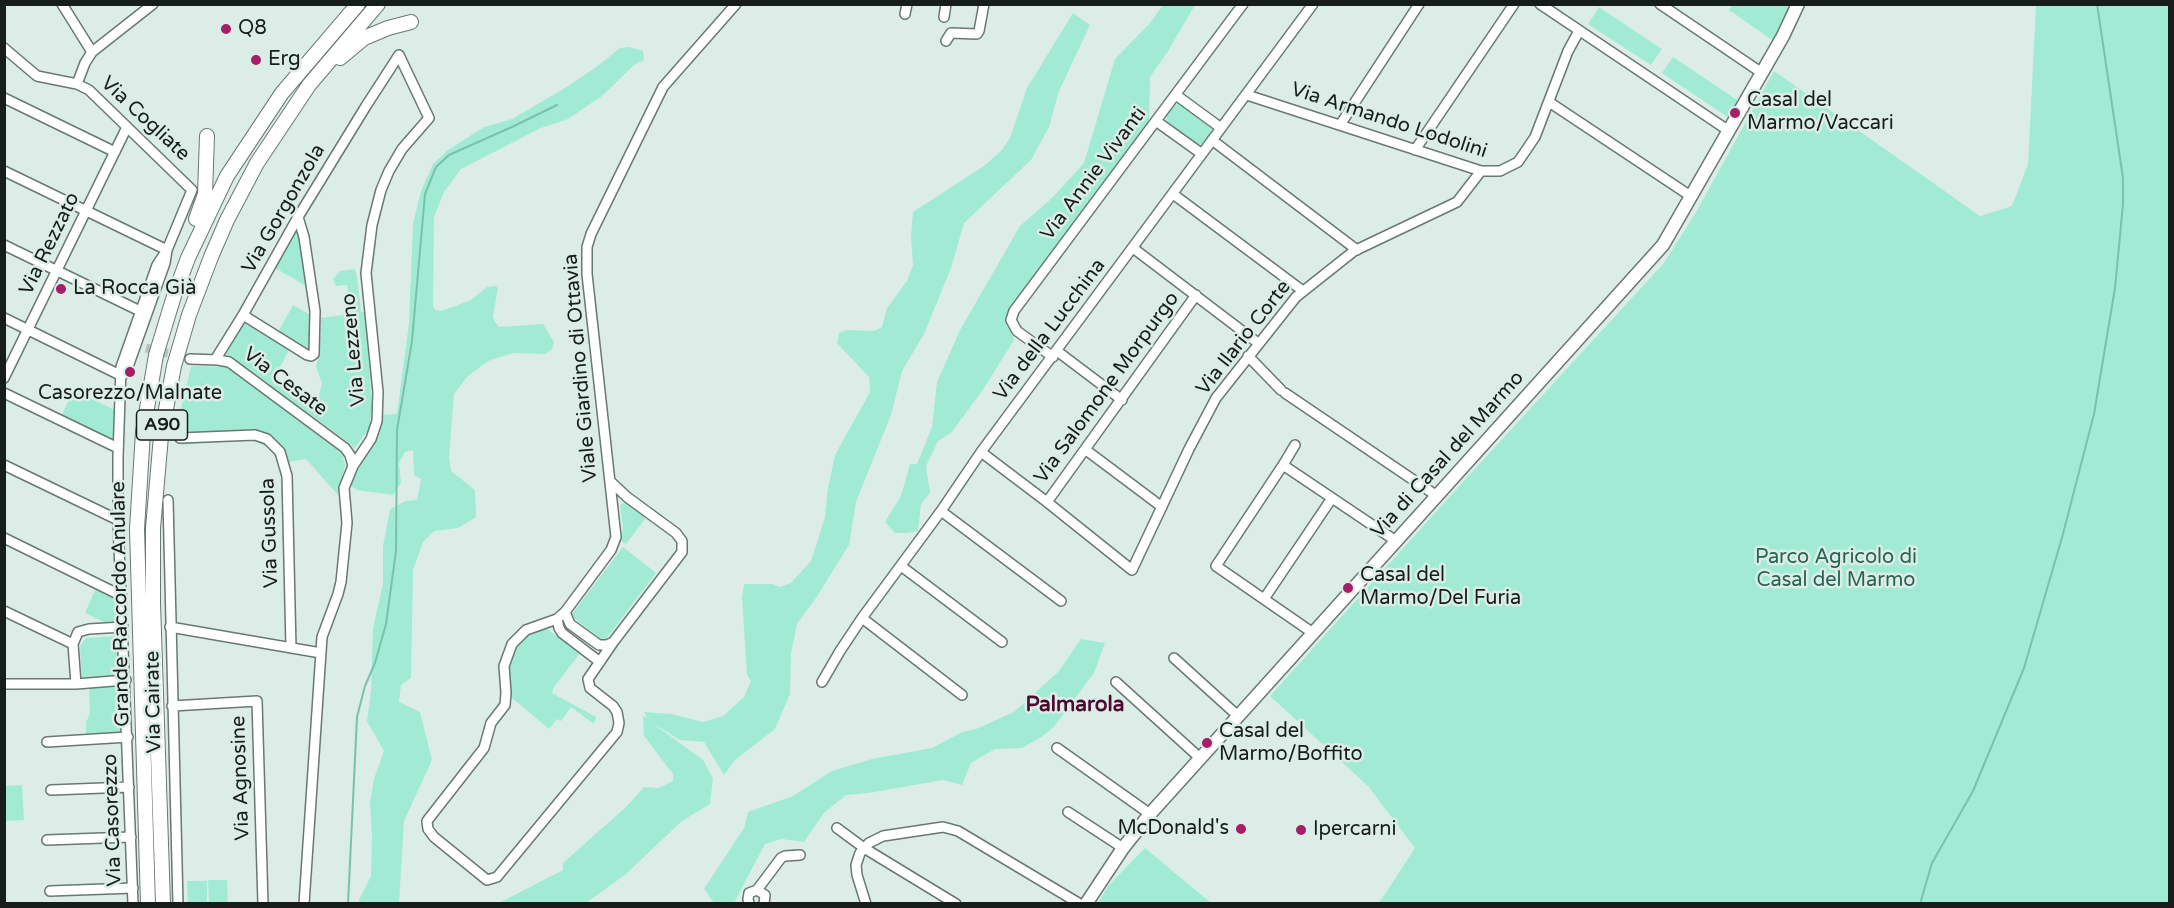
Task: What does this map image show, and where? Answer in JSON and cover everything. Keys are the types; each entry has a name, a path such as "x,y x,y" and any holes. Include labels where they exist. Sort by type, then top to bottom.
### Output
{"highway":[{"name":"Grande Raccordo Anulare","path":"148,903 137,512 146,411 156,355 174,296 202,226 239,156 282,93 358,4"},
{"name":"Grande Raccordo Anulare","path":"163,903 152,544 156,480 164,413 181,338 215,248 257,163 309,85 378,4"},
{"path":"309,85 364,38 411,22"},
{"path":"174,296 178,266 205,194 207,136"}],"main road":[{"name":"Via di Casal del Marmo","path":"1086,903 1123,848 1150,814 1664,245 1783,36 1798,4"}],"street":[{"path":"62,4 92,52"},
{"path":"77,84 92,52 153,4"},
{"name":"Viale Giardino di Ottavia","path":"557,619 565,612 613,547 615,529 585,257 588,243 663,87 736,4"},
{"path":"944,16 946,4"},
{"path":"946,41 951,33 977,34 980,31 984,4"},
{"name":"Via Annie Vivanti","path":"1055,354 1017,331 1012,323 1011,315 1243,4"},
{"name":"Via della Lucchina","path":"822,682 862,618 941,511 981,452 1313,4"},
{"path":"1340,125 1419,4"},
{"path":"1415,150 1514,4"},
{"path":"1660,4 1762,73"},
{"path":"1542,5 1729,131"},
{"name":"Via Armando Lodolini","path":"1247,95 1481,171 1500,171 1518,162 1535,137 1568,51 1579,31"},
{"name":"Via Cogliate","path":"6,50 37,76 77,84 92,92 191,189 192,193"},
{"name":"Via Gorgonzola","path":"215,360 298,217 399,55"},
{"name":"Via Lezzeno","path":"304,903 323,630 340,586 347,523 344,488 353,466 373,436 378,413 366,273 375,212 383,184 397,157 429,118 399,55"},
{"path":"1176,95 1221,128"},
{"path":"4,98 115,152"},
{"path":"1549,102 1692,197"},
{"path":"1156,121 1202,154"},
{"name":"Via Rezzato","path":"4,378 127,127"},
{"path":"1212,141 1357,250"},
{"path":"4,171 167,250"},
{"name":"Via Ilario Corte","path":"1047,502 1132,570 1189,449 1214,402 1258,343 1303,291 1357,250 1457,202 1481,171"},
{"name":"Via Casorezzo","path":"133,903 118,520 121,362 157,265 167,250 192,193"},
{"path":"1173,194 1303,291"},
{"path":"243,315 307,355 311,356 315,349 316,319 304,237 298,217"},
{"path":"4,245 140,310"},
{"path":"1133,248 1258,343"},
{"name":"Via Casorezzo","path":"122,376 136,346 166,260 167,250"},
{"name":"Via Salomone Morpurgo","path":"1047,502 1196,295"},
{"path":"4,318 122,376"},
{"path":"136,346 146,348"},
{"path":"1055,354 1122,400"},
{"path":"1248,356 1283,391 1437,496"},
{"path":"190,359 215,360"},
{"name":"Via Cesate","path":"215,360 229,362 345,448 353,466"},
{"path":"4,393 118,448"},
{"name":"Via Gussola","path":"180,438 255,435 267,439 280,452 287,476 291,648"},
{"path":"1295,445 1216,566 1313,633"},
{"path":"1086,450 1162,507"},
{"path":"981,452 1047,502"},
{"path":"4,465 118,520"},
{"path":"1283,465 1396,541"},
{"path":"600,662 562,633 557,619 529,629 512,644 504,666 505,705 491,723 484,748 427,821 428,829 434,837 486,879 491,880 498,877 618,729 619,719 616,709 588,686 589,677 600,662 614,641 682,549 682,541 676,533 610,481"},
{"path":"612,503 618,498 627,496"},
{"path":"1264,598 1332,498"},
{"name":"Via Cairate","path":"168,500 178,903"},
{"path":"941,511 1061,601"},
{"path":"4,538 122,596"},
{"path":"901,566 1002,642"},
{"path":"4,611 73,644"},
{"path":"565,612 570,624 599,645 607,645 614,641"},
{"path":"862,618 962,695"},
{"path":"75,684 73,644 76,634 81,630 123,627"},
{"path":"170,627 321,653"},
{"path":"1174,658 1238,717"},
{"path":"4,684 75,684 126,680"},
{"path":"1116,682 1200,758"},
{"name":"Via Agnosine","path":"172,706 257,701 263,903"},
{"path":"47,742 128,737"},
{"path":"1057,748 1150,814"},
{"path":"51,790 129,787"},
{"path":"1068,812 1123,848"},
{"path":"837,828 864,848 956,903"},
{"path":"866,903 855,868 864,848 883,836 936,828 950,828 1080,903"},
{"path":"47,840 131,837"},
{"path":"749,903 749,893 757,890 781,858 800,855"},
{"path":"50,891 133,888"},
{"path":"757,890 762,891 765,900 776,903"}],"green space":[{"path":"1163,5 1195,5 1150,77 1149,121 1007,319 1014,340 984,388 952,432 938,441 926,466 930,493 921,504 918,531 895,533 885,522 901,496 910,464 917,464 932,427 937,382 960,330 1020,226 1052,198 1084,163 1115,59 1150,23"},
{"path":"1733,5 1793,5 1775,42 1729,10"},
{"name":"Parco Agricolo di Casal del Marmo","path":"2036,5 2169,5 2169,903 1379,903 1415,848 1368,786 1270,696 1663,264 1695,214 1774,71 1980,216 2012,206 2028,164"},
{"path":"1599,7 1662,49 1651,65 1588,24"},
{"path":"1073,13 1090,25 1059,91 1049,127 1031,160 964,223 951,268 924,334 902,371 891,415 856,502 849,545 797,624 791,653 790,694 775,729 735,760 724,775 704,742 680,740 651,722 703,760 713,778 710,804 682,821 626,874 586,903 499,903 563,870 563,863 626,807 644,787 658,788 673,781 673,774 644,736 643,716 647,718 644,712 672,714 703,722 723,716 744,697 751,681 747,675 742,598 744,584 772,584 780,587 791,583 811,561 825,517 835,455 870,392 869,377 837,343 839,333 846,330 874,331 882,327 887,308 907,281 913,265 911,237 913,212 984,166 1002,150 1010,138 1027,88"},
{"path":"629,47 643,51 644,60 634,65 602,96 568,119 541,128 461,169 444,192 434,217 433,307 440,311 456,306 471,300 487,287 495,286 498,288 493,316 499,327 543,324 554,342 552,349 546,354 513,353 488,361 468,376 454,394 449,457 451,471 475,490 476,517 458,528 434,531 423,542 413,570 411,678 401,685 399,702 420,712 432,760 404,821 399,903 359,903 371,876 370,802 374,779 384,751 367,721 371,690 373,628 383,584 383,546 390,509 406,501 417,500 421,479 414,475 413,450 405,452 399,463 401,483 393,495 357,490 348,484 381,415 397,414 409,323 413,224 421,191 433,164 448,150 484,127 512,119 562,90 620,48"},
{"path":"1673,57 1740,102 1729,118 1662,73"},
{"path":"1177,104 1182,104 1212,127 1202,144 1195,145 1167,124 1166,116"},
{"path":"297,227 308,287 275,268"},
{"path":"355,269 361,312 366,312 372,408 369,429 354,449 351,444 226,354 244,323 289,350 275,377 317,402 322,384 316,366 320,351 321,318 343,315 349,295 347,285 336,286 333,279 340,271"},
{"path":"293,305 312,316 310,353 278,332"},
{"path":"191,366 226,367 342,453 345,465 338,495 306,459 282,463 275,451 252,440 181,445 176,430"},
{"path":"73,390 115,410 114,441 62,415"},
{"path":"625,502 646,518 626,544 621,541 623,527 620,505"},
{"path":"623,547 656,573 606,639 602,640 575,619 572,614"},
{"path":"96,588 116,598 118,624 108,624 85,613"},
{"path":"544,627 581,652 554,687 552,693 596,717 594,724 571,707 561,721 557,719 549,729 512,698 508,676 509,663 518,644 536,629"},
{"path":"119,636 120,676 82,677 80,646 86,638"},
{"path":"1081,639 1105,643 1094,673 1053,728 1040,738 1022,748 995,749 971,763 962,785 943,780 846,795 824,813 804,842 781,839 765,844 734,903 714,903 704,889 744,828 748,812 793,796 832,771 872,759 932,748 962,732 976,729 1014,712 1059,671"},
{"path":"115,686 121,690 124,735 86,736 86,722 90,714 89,688"},
{"path":"22,785 24,820 5,821 5,786"},
{"path":"1145,848 1211,903 1098,903 1108,886"},
{"path":"208,880 227,880 228,903 209,903"},
{"path":"187,881 207,881 207,903 188,903"}],"waterway":[{"path":"1920,904 1932,863 1973,791 2024,668 2063,534 2094,414 2115,288 2123,204 2123,178 2097,4"},
{"path":"348,904 357,717 386,624 396,551 397,430 412,341 425,194 436,167 449,155 557,105"}],"tunnel":[{"path":"146,348 190,359"}],"place":[{"name":"Q8","path":"226,29"},
{"name":"Erg","path":"256,60"},
{"name":"Casal del Marmo/Vaccari","path":"1735,113"},
{"name":"La Rocca Già","path":"61,289"},
{"name":"Casorezzo/Malnate","path":"130,372"},
{"name":"Casal del Marmo/Del Furia","path":"1348,588"},
{"name":"Casal del Marmo/Boffito","path":"1207,743"},
{"name":"McDonald's","path":"1241,829"},
{"name":"Ipercarni","path":"1301,830"}],"district":[{"name":"Palmarola","path":"1075,705"}]}
